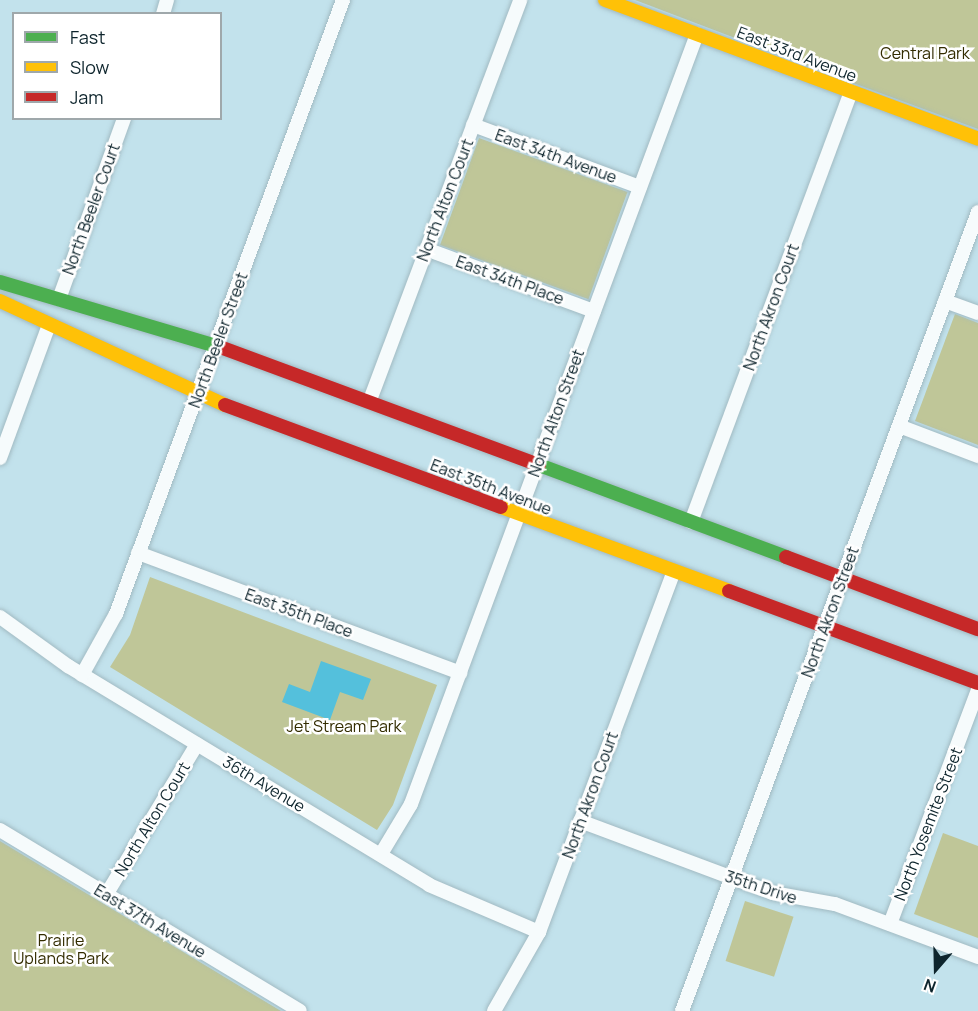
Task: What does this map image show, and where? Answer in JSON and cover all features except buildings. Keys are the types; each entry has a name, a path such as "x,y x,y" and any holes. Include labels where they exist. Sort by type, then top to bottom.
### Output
{"street":[{"name":"North Beeler Street","path":"82,675 116,614 343,0"},
{"name":"North Alton Court","path":"370,400 520,0"},
{"name":"East 33rd Avenue","path":"605,0 978,139"},
{"name":"North Alton Street","path":"381,854 411,804 697,34"},
{"name":"North Akron Court","path":"691,522 851,92"},
{"name":"North Beeler Court","path":"59,299 123,120"},
{"name":"East 34th Avenue","path":"473,125 640,187"},
{"name":"North Akron Street","path":"682,1011 978,212"},
{"name":"East 34th Place","path":"426,249 594,311"},
{"path":"0,282 217,345 370,400 978,629"},
{"path":"945,301 978,313"},
{"name":"East 35th Avenue","path":"0,302 198,395 672,573 978,683"},
{"path":"0,458 49,325"},
{"path":"899,426 978,456"},
{"name":"East 35th Place","path":"138,553 460,673"},
{"name":"North Akron Court","path":"494,1011 539,932 672,573"},
{"name":"36th Avenue","path":"0,617 10,629 82,675 456,899 539,932"},
{"name":"North Yosemite Street","path":"890,924 978,690"},
{"name":"North Alton Court","path":"106,895 197,744"},
{"name":"35th Drive","path":"580,822 732,878 890,924 978,957"},
{"name":"East 37th Avenue","path":"0,830 300,1011"}],"green space":[{"name":"Central Park","path":"635,0 978,0 978,129 853,83"},
{"path":"479,138 627,192 588,299 440,245"},
{"path":"955,314 978,323 978,445 915,421"},
{"name":"Jet Stream Park","path":"150,577 437,685 393,805 377,830 110,667 130,635"},
{"path":"943,833 978,846 978,938 914,914"},
{"name":"Prairie Uplands Park","path":"0,841 281,1011 0,1011"},
{"path":"745,901 794,917 774,977 726,961"}],"water":[{"path":"321,661 371,679 363,700 340,692 330,720 282,702 289,684 310,692"}],"traffic: fast":[{"path":"0,282 220,347"},
{"path":"539,465 786,557"}],"traffic: slow":[{"path":"605,0 978,139"},
{"path":"0,301 225,405"},
{"path":"501,507 729,591"}],"traffic: jam":[{"path":"220,347 539,465"},
{"path":"225,405 501,507"},
{"path":"786,557 978,629"},
{"path":"729,591 978,683"}]}
